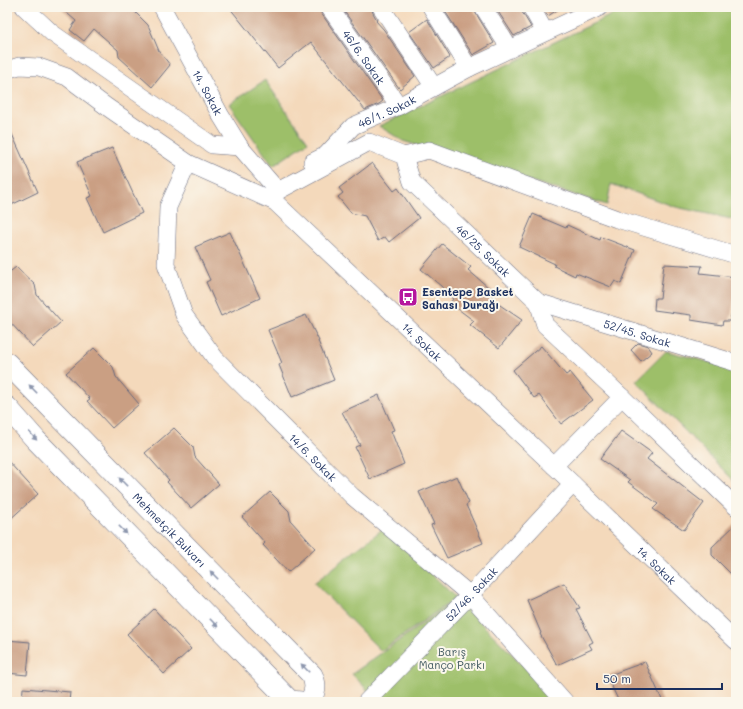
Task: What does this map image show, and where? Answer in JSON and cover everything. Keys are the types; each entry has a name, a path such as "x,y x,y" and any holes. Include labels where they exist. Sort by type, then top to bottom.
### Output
{"main road":[{"name":"Mehmetçik Bulvarı","path":"7,363 312,675 316,686 310,702"},
{"path":"7,407 36,440 290,701 301,702"}],"street":[{"path":"24,7 52,33 212,145 240,147"},
{"name":"14. Sokak","path":"162,7 221,116 240,147 275,193 554,466 736,640"},
{"name":"46/6. Sokak","path":"329,7 399,106"},
{"path":"381,7 434,87"},
{"path":"431,7 469,68"},
{"path":"483,7 510,49"},
{"path":"531,7 545,32"},
{"name":"46/1. Sokak","path":"275,193 326,155 354,126 399,106 469,68 600,7"},
{"path":"7,70 19,66 39,67 67,77 107,107 188,163 275,193 369,142 404,156 429,150 617,219 736,255"},
{"name":"46/25. Sokak","path":"404,156 412,182 538,302"},
{"name":"14/6. Sokak","path":"188,163 168,207 166,264 184,315 215,358 352,496 470,595 564,702"},
{"path":"538,302 545,326 622,397 736,507"},
{"name":"52/45. Sokak","path":"538,302 736,363"},
{"path":"554,466 622,397"},
{"name":"52/46. Sokak","path":"366,702 470,595 573,484"}],"green space":[{"path":"628,7 736,8 736,220 676,207 611,184 607,205 403,141 379,126"},
{"path":"265,80 308,142 273,166 229,104"},
{"path":"666,351 736,369 736,483 636,381"},
{"name":"Barış Manço Parkı","path":"384,528 456,598 381,651 314,583"},
{"name":"Barış Manço Parkı","path":"457,599 560,702 379,702 352,674"}],"building":[{"path":"60,7 130,7 148,25 159,51 170,65 152,87 119,57 118,50 94,29 84,41 70,30 76,21"},
{"path":"229,7 319,7 321,13 383,101 365,110 311,42 278,68"},
{"path":"341,7 371,7 377,20 376,21 384,30 415,76 400,89"},
{"path":"473,7 494,43 473,55 443,8"},
{"path":"495,7 521,7 522,12 531,27 514,36"},
{"path":"542,7 562,7 548,16"},
{"path":"427,19 450,57 434,68 409,32"},
{"path":"7,123 38,192 7,207"},
{"path":"112,148 142,213 103,232 87,198 92,196 77,162"},
{"path":"372,163 394,191 398,188 419,218 389,242 385,237 378,241 365,216 351,213 338,197 343,193 339,188"},
{"path":"533,214 566,228 567,225 600,240 601,237 635,250 621,284 615,281 611,287 576,273 575,276 554,266 555,264 519,247"},
{"path":"230,232 260,298 221,316 206,282 210,280 195,247"},
{"path":"442,244 471,267 468,270 495,293 491,299 522,320 499,348 470,325 474,321 450,303 453,299 448,295 449,293 421,269"},
{"path":"664,264 702,266 700,273 736,277 736,291 730,321 723,321 722,325 691,320 691,315 654,310 655,298 660,298"},
{"path":"16,267 35,285 37,295 61,322 33,347 7,319 7,274"},
{"path":"306,315 319,341 334,380 292,397 279,365 282,363 268,330"},
{"path":"638,343 648,346 652,352 641,361 631,350"},
{"path":"541,346 566,375 570,372 593,400 561,424 539,395 534,398 513,370"},
{"path":"94,348 113,367 116,377 139,404 112,428 87,401 90,399 66,373"},
{"path":"379,395 394,430 391,431 404,464 370,479 355,447 360,445 342,412"},
{"path":"174,428 193,447 195,457 219,484 191,508 167,482 169,480 145,453"},
{"path":"621,431 652,453 647,459 704,503 684,530 653,509 658,504 628,482 630,480 600,459"},
{"path":"7,460 38,494 7,522"},
{"path":"457,476 469,503 466,505 483,543 447,558 431,525 434,524 419,492"},
{"path":"270,492 289,511 291,521 315,548 288,572 263,545 265,543 242,517"},
{"path":"736,524 736,579 712,555 712,547"},
{"path":"564,583 580,608 576,609 593,642 589,644 592,649 557,665 540,634 541,633 527,600"},
{"path":"154,609 191,649 164,674 127,634"},
{"path":"7,640 30,642 27,675 7,673"},
{"path":"645,662 663,702 619,702 607,676"},
{"path":"23,688 70,692 69,702 22,702"}],"place":[{"name":"Esentepe Basket Sahası Durağı","path":"408,297"}]}
